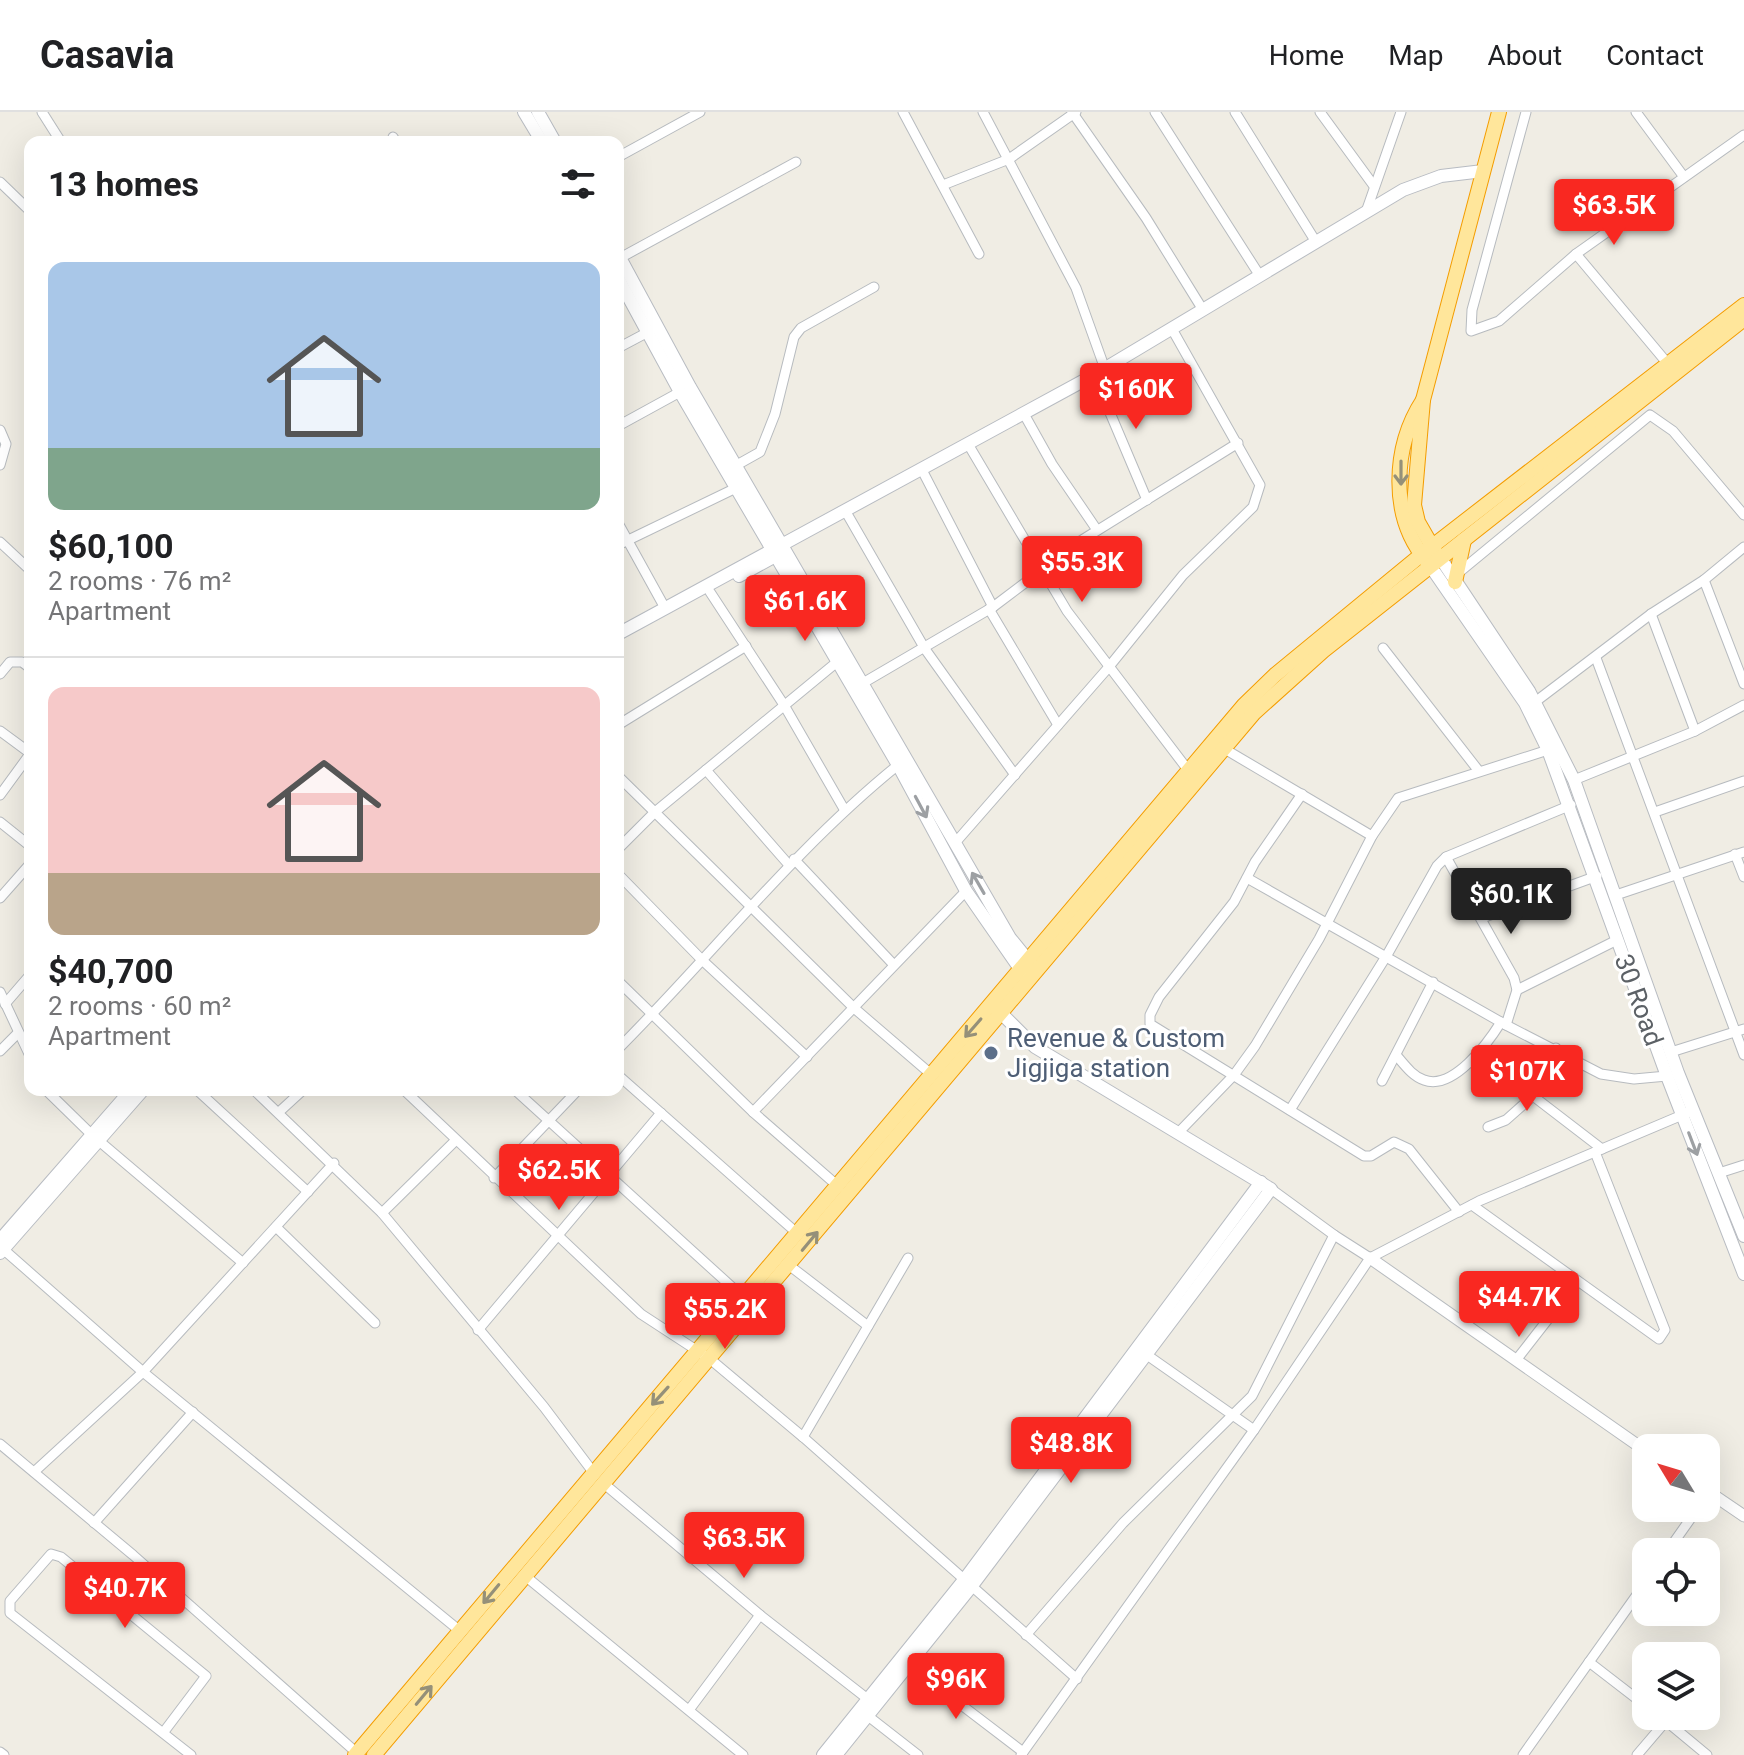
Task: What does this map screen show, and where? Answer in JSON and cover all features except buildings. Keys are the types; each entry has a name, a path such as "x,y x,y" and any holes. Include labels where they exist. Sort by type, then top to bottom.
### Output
{"highway":[{"path":"1431,557 1409,532 1401,505 1401,449 1409,421 1423,400 1499,112"},
{"path":"1029,971 1254,713 1431,557 1744,305"},
{"path":"358,1754 460,1631 705,1356 790,1266 1188,770 1275,675 1431,557 1464,540 1744,319"},
{"path":"1455,579 1464,540"},
{"path":"705,1356 744,1298 932,1075 998,1010"},
{"path":"374,1755 524,1575 598,1477"}],"main road":[{"path":"524,112 538,136"},
{"path":"538,112 552,136"},
{"path":"624,640 797,539 1099,372 1366,212 1422,182 1483,171"},
{"path":"624,267 680,392 736,488 863,683 1029,971"},
{"path":"624,287 735,466 837,662 898,765 966,891 1029,971"},
{"path":"624,631 778,550"},
{"name":"30 Road","path":"1431,557 1455,579 1535,702 1574,780 1671,1052 1688,1113 1744,1274"},
{"name":"30 Road","path":"1431,557 1525,703 1548,750 1597,876 1667,1076 1719,1173 1744,1236"},
{"path":"998,1010 1035,1047 1266,1186"},
{"path":"96,1138 127,1096"},
{"path":"1,1247 96,1138 137,1096"},
{"path":"823,1755 968,1584 1147,1355 1266,1186"},
{"path":"836,1755 909,1665 1266,1186"}],"street":[{"path":"42,112 57,136"},
{"path":"624,154 700,112"},
{"path":"903,112 979,254"},
{"path":"983,112 1076,288 1099,372 1147,500"},
{"path":"1155,112 1260,276"},
{"path":"1235,112 1316,242"},
{"path":"1320,112 1374,186"},
{"path":"1366,212 1401,112"},
{"path":"1526,112 1472,310 1471,331 1499,321 1576,254 1744,135"},
{"path":"943,185 1009,159 1074,113 1146,218 1203,310"},
{"path":"1638,113 1684,177"},
{"path":"624,253 796,162"},
{"path":"0,182 24,205"},
{"path":"1576,254 1668,364"},
{"path":"735,466 760,452 775,414 794,337 801,328 874,287"},
{"path":"624,345 652,329"},
{"path":"955,843 1108,668 1183,575 1253,507 1260,485 1172,329"},
{"path":"624,423 680,392"},
{"path":"1636,403 1673,431 1744,515"},
{"path":"1024,414 1052,464 1097,530"},
{"path":"1455,579 1650,415"},
{"path":"0,430 6,444 0,465"},
{"path":"863,683 991,608 1097,530 1238,443"},
{"path":"968,444 1042,570 1108,668 1188,770"},
{"path":"922,470 991,608 1058,725"},
{"path":"624,542 736,488"},
{"path":"846,512 925,649 1015,775"},
{"path":"0,542 24,564"},
{"path":"624,546 665,608"},
{"path":"1535,702 1651,614 1704,580 1744,547"},
{"path":"1704,580 1744,684"},
{"path":"710,592 784,705 844,809"},
{"path":"1651,614 1695,731"},
{"path":"624,721 746,646"},
{"path":"1383,648 1478,770"},
{"path":"1596,658 1740,1030 1744,1055"},
{"path":"0,674 10,662 24,664"},
{"path":"624,843 655,812 837,662"},
{"path":"1574,780 1695,731 1744,705"},
{"path":"0,731 24,749"},
{"path":"1223,748 1372,836"},
{"path":"1179,1132 1234,1075 1328,922 1372,836 1398,798 1548,750"},
{"path":"0,795 24,762"},
{"path":"624,1043 791,862 844,809 898,765"},
{"path":"706,770 791,862 893,964"},
{"path":"1655,812 1744,781"},
{"path":"624,782 854,1008 932,1075"},
{"path":"1302,794 1234,902 1159,997 1150,1015 1150,1024 1364,1156 1371,1156 1394,1142 1409,1149 1459,1212"},
{"path":"1290,1110 1387,955 1437,866 1446,857 1571,805"},
{"path":"0,822 24,841"},
{"path":"1616,895 1740,853 1744,877"},
{"path":"1396,1055 1413,1073 1426,1081 1438,1082 1464,1069 1504,1024 1517,990 1514,978 1482,918 1446,857"},
{"path":"0,898 24,871"},
{"path":"1482,918 1597,876"},
{"path":"1247,878 1504,1024 1615,1078 1667,1076"},
{"path":"624,880 702,960 807,1057"},
{"path":"753,1112 966,891"},
{"path":"1517,990 1617,940"},
{"path":"5,1004 24,982"},
{"path":"1382,1081 1433,982"},
{"path":"624,987 753,1112 839,1187"},
{"path":"0,992 24,1044"},
{"path":"1671,1052 1740,1030"},
{"path":"0,1051 18,1033"},
{"path":"1488,1127 1506,1120 1533,1096 1556,1048"},
{"path":"624,1080 798,1234"},
{"path":"52,1096 96,1138 243,1263"},
{"path":"204,1096 308,1192"},
{"path":"261,1096 334,1163 382,1213 544,1407 598,1477 760,1615 869,1700"},
{"path":"279,1112 296,1096"},
{"path":"410,1096 558,1239 641,1314 705,1356 803,1437 1077,1679"},
{"path":"522,1096 744,1298"},
{"path":"494,1178 572,1096"},
{"path":"1472,1205 1655,1339 1664,1335 1598,1151 1533,1096"},
{"path":"478,1330 558,1239 661,1113"},
{"path":"909,1665 1022,1753 1254,1430 1370,1258 1472,1205 1688,1113"},
{"path":"382,1213 455,1141"},
{"path":"34,1472 143,1372 334,1163"},
{"path":"1719,1173 1744,1165"},
{"path":"1266,1186 1632,1441"},
{"path":"276,1227 375,1323"},
{"path":"1026,1635 1123,1523 1252,1396 1334,1235"},
{"path":"1,1247 143,1372 460,1631"},
{"path":"803,1437 908,1258"},
{"path":"790,1266 868,1326"},
{"path":"1517,1359 1577,1282"},
{"path":"1147,1355 1232,1418 1254,1430"},
{"path":"94,1523 193,1412"},
{"path":"0,1444 358,1754"},
{"path":"1720,1501 1744,1516"},
{"path":"163,1733 206,1676 61,1557 51,1554 10,1601 10,1613 191,1755"},
{"path":"524,1575 743,1755"},
{"path":"1523,1755 1632,1602"},
{"path":"689,1710 760,1615"},
{"path":"1589,1662 1632,1695"},
{"path":"868,1716 918,1755"},
{"path":"1637,1755 1655,1730"},
{"path":"1677,1730 1707,1755"}],"place":[{"name":"Revenue & Custom Jigjiga station","path":"991,1053"}]}
